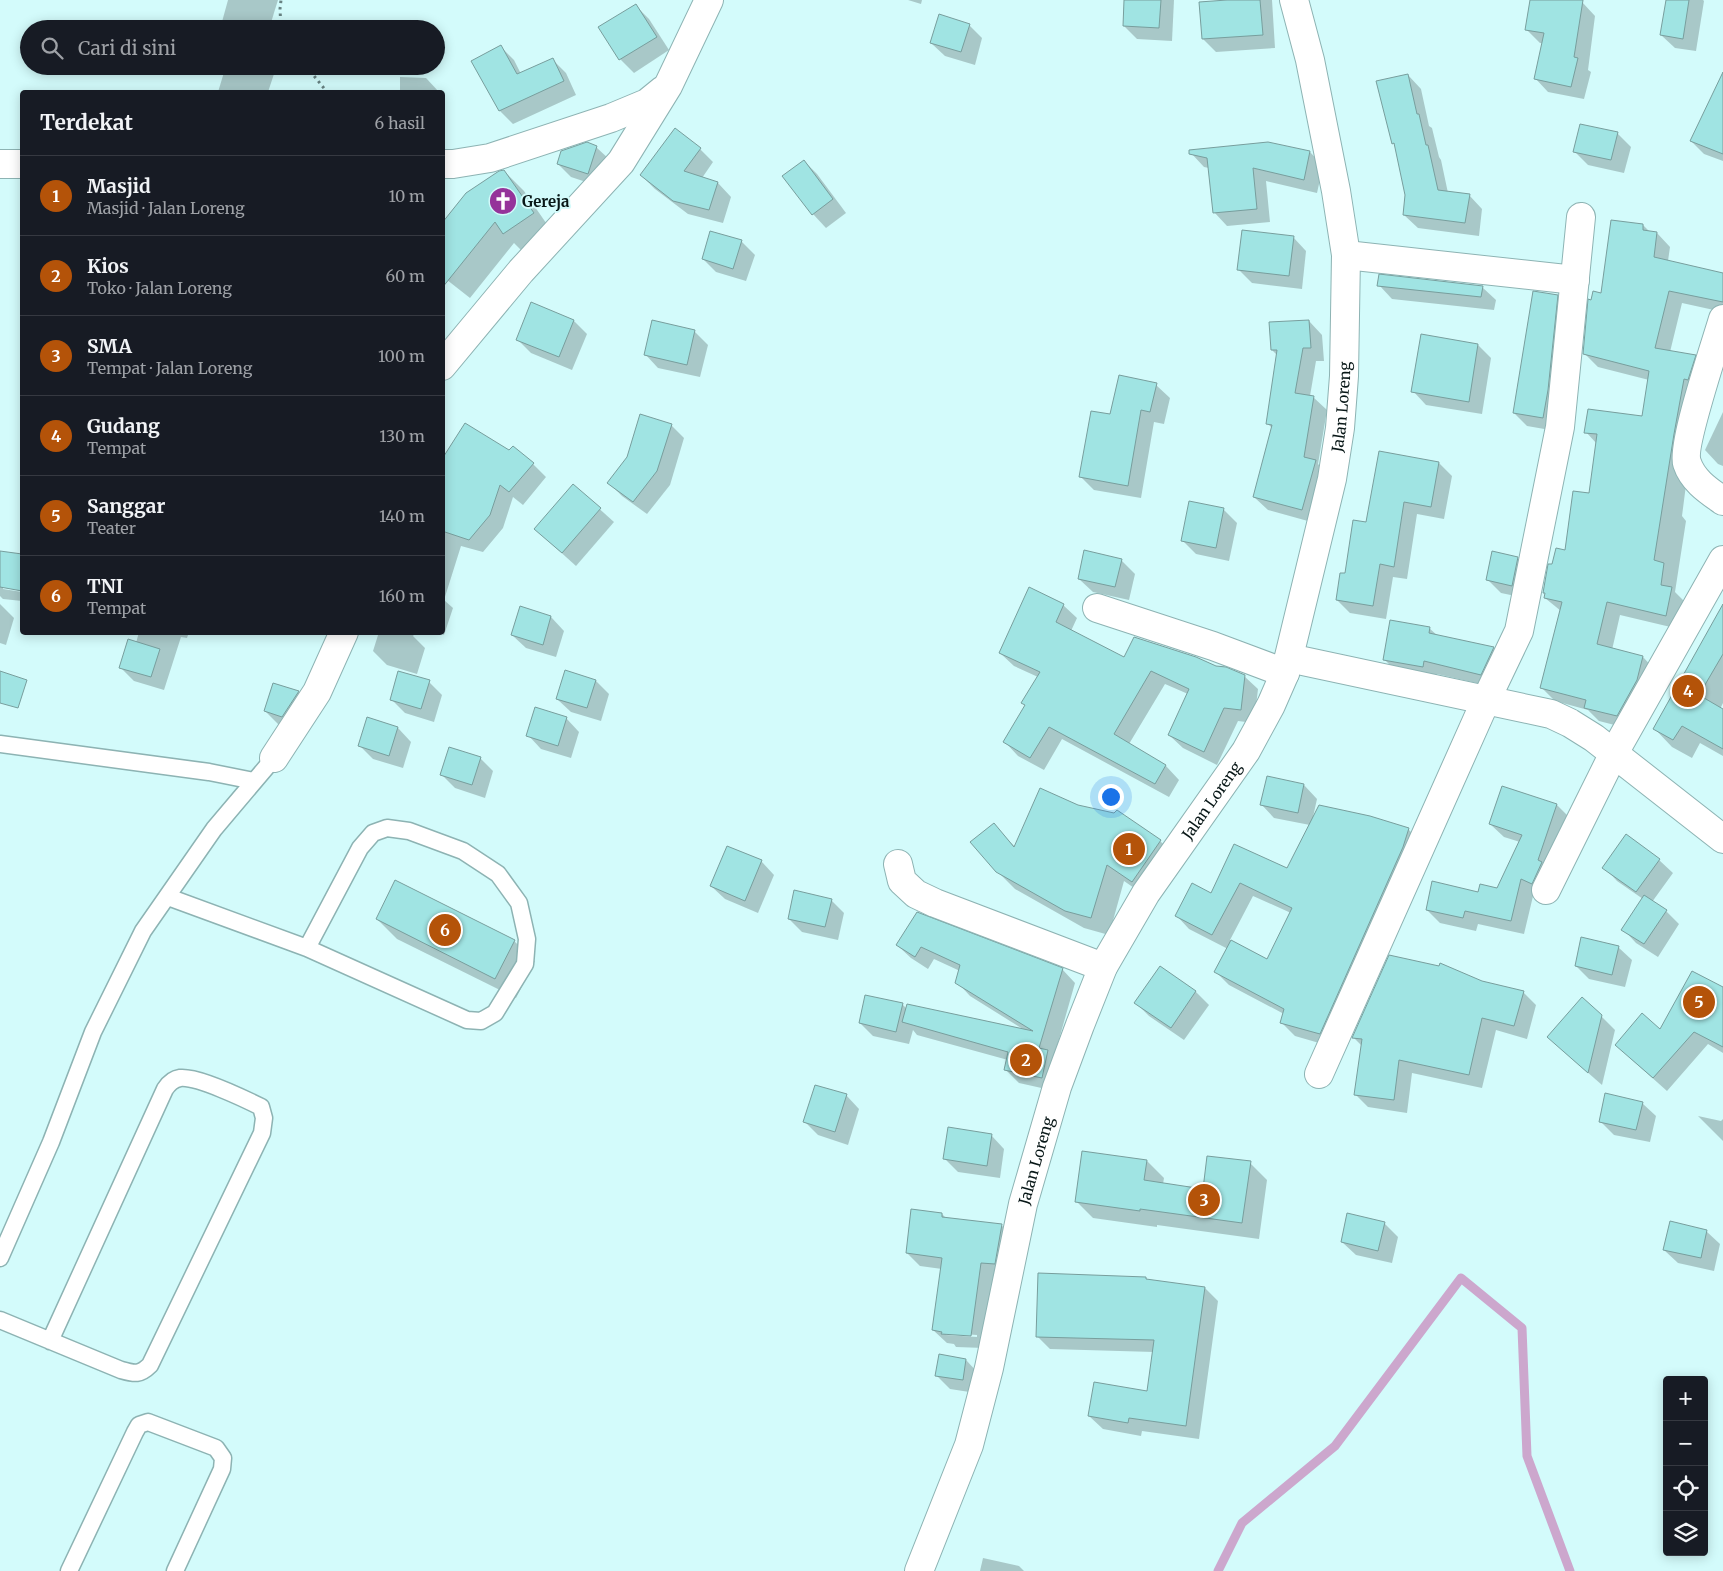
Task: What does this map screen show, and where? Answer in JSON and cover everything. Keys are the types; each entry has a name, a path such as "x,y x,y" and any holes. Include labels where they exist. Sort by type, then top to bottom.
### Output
{"street":[{"path":"445,362 521,271 621,162 668,86 709,0"},
{"name":"Jalan Loreng","path":"919,1571 969,1444 989,1368 1023,1204 1057,1087 1103,967 1156,878 1246,751 1271,705 1287,665 1332,479 1340,428 1344,376 1346,255 1336,192 1310,60 1294,0"},
{"path":"445,164 490,158 611,118 647,103 668,86"},
{"path":"0,164 20,164"},
{"path":"1319,1074 1486,700 1519,631 1560,427 1582,217"},
{"path":"1346,255 1575,280"},
{"path":"1722,324 1692,424 1685,458 1700,484 1723,501"},
{"path":"1546,890 1614,753 1723,560"},
{"path":"1097,608 1212,646 1287,665 1486,700 1551,714 1570,723 1614,753 1723,839"},
{"path":"274,758 317,692 343,635"},
{"path":"898,864 902,881 916,894 1103,967"}],"lane":[{"path":"0,744 208,772 254,781"},
{"path":"0,1258 51,1142 93,1032 143,931 214,829 274,758"},
{"path":"168,897 307,948 467,1020 481,1021 495,1013 524,964 527,939 520,903 498,874 463,851 408,831 387,828 373,833 360,848 307,948"},
{"path":"0,1320 50,1341 121,1370 135,1374 144,1371 150,1364 262,1133 264,1118 261,1107 194,1080 181,1078 170,1082 165,1088 50,1341"},
{"path":"69,1571 135,1432 139,1425 148,1422 216,1448 223,1458 222,1470 175,1571"}],"path":[{"path":"281,0 281,20"},
{"path":"313,75 325,90"}],"building":[{"path":"1124,0 1161,0 1159,28 1123,26"},
{"path":"1260,0 1263,35 1202,39 1199,2"},
{"path":"1530,0 1583,0 1574,57 1578,58 1571,87 1534,79 1544,33 1525,30"},
{"path":"1666,0 1689,0 1683,39 1660,35"},
{"path":"636,4 657,37 619,60 598,27"},
{"path":"939,14 970,24 961,52 930,43"},
{"path":"501,45 517,74 553,58 564,81 499,111 471,61"},
{"path":"1723,72 1723,154 1690,141"},
{"path":"1408,74 1417,114 1419,114 1426,145 1428,145 1438,190 1470,194 1465,223 1403,215 1405,195 1394,143 1392,144 1376,81"},
{"path":"1580,124 1618,132 1611,160 1573,152"},
{"path":"675,128 701,148 684,171 718,182 709,210 673,201 640,175"},
{"path":"587,142 597,146 588,174 557,164 561,151"},
{"path":"1268,142 1310,151 1304,180 1253,168 1257,209 1213,213 1207,158 1189,154 1189,150"},
{"path":"804,160 833,199 812,215 782,176"},
{"path":"504,170 534,213 503,234 495,222 445,284 445,219 466,193 499,171"},
{"path":"1611,220 1643,224 1643,230 1657,232 1654,257 1723,273 1723,302 1669,291 1655,348 1696,355 1688,380 1684,379 1654,560 1664,563 1661,585 1672,587 1666,616 1607,602 1597,644 1643,656 1637,680 1617,716 1584,708 1586,700 1540,688 1562,602 1544,598 1545,593 1543,593 1548,564 1552,564 1556,548 1565,550 1573,491 1589,493 1597,434 1584,433 1588,409 1642,416 1649,371 1583,354 1588,299 1591,300 1593,291 1601,293"},
{"path":"1242,230 1294,236 1289,276 1237,270"},
{"path":"710,231 742,240 733,269 702,259"},
{"path":"1379,274 1483,286 1481,297 1377,286"},
{"path":"1533,291 1558,295 1548,390 1543,418 1513,413"},
{"path":"531,302 574,320 559,357 516,340"},
{"path":"652,320 695,330 687,365 644,355"},
{"path":"1309,320 1311,348 1303,348 1295,393 1314,396 1304,457 1316,460 1302,510 1253,497 1272,425 1266,424 1277,350 1271,350 1269,322"},
{"path":"1421,334 1478,344 1469,402 1411,392"},
{"path":"1119,375 1157,383 1150,412 1141,410 1128,486 1079,477 1091,411 1110,414"},
{"path":"640,414 672,424 657,471 633,502 607,483 627,457"},
{"path":"465,423 509,450 513,446 534,463 509,492 500,485 490,515 469,540 445,532 445,454"},
{"path":"1379,451 1439,462 1431,507 1404,502 1394,567 1380,564 1373,606 1336,600 1340,573 1345,573 1353,520 1366,522"},
{"path":"573,484 601,508 562,553 534,529"},
{"path":"1189,501 1224,508 1216,548 1181,541"},
{"path":"1084,550 1122,559 1115,587 1078,579"},
{"path":"0,551 20,554 20,591 0,587"},
{"path":"1492,551 1518,557 1512,586 1486,580"},
{"path":"1029,587 1064,604 1056,622 1124,657 1134,637 1245,675 1241,710 1224,708 1204,752 1168,735 1189,689 1151,671 1114,734 1166,765 1155,784 1049,727 1030,758 1003,742 1025,705 1021,703 1040,672 999,653"},
{"path":"1723,604 1723,654 1699,695 1723,709 1723,749 1682,726 1673,740 1653,729"},
{"path":"520,606 551,616 543,645 511,635"},
{"path":"1390,620 1430,627 1429,633 1494,647 1481,675 1424,661 1423,667 1383,660"},
{"path":"128,639 160,649 151,677 119,668"},
{"path":"565,670 596,680 587,708 556,699"},
{"path":"0,671 27,680 18,708 0,703"},
{"path":"398,671 430,680 421,709 390,700"},
{"path":"273,683 299,691 282,717 264,711"},
{"path":"535,707 567,717 558,746 526,736"},
{"path":"367,717 398,727 389,756 358,746"},
{"path":"449,747 481,757 472,785 440,775"},
{"path":"1267,776 1304,784 1298,813 1260,805"},
{"path":"1502,786 1557,804 1538,860 1542,862 1532,884 1521,879 1511,921 1465,911 1463,918 1426,910 1432,881 1478,892 1480,884 1497,888 1522,835 1489,824"},
{"path":"1040,788 1078,805 1114,813 1117,810 1161,840 1132,882 1107,865 1091,918 1065,911 996,872 970,842 994,823 1014,847"},
{"path":"1319,805 1370,816 1409,828 1403,847 1320,1034 1280,1023 1284,1009 1214,972 1231,940 1267,959 1292,908 1240,883 1212,935 1175,916 1192,883 1211,893 1234,844 1287,868"},
{"path":"1626,834 1660,859 1636,892 1602,868"},
{"path":"727,846 762,860 745,901 710,886"},
{"path":"395,880 515,940 495,979 376,919"},
{"path":"794,890 832,899 825,927 788,919"},
{"path":"1644,895 1667,910 1644,944 1621,930"},
{"path":"917,912 1063,968 1039,1048 1048,1050 1042,1078 1004,1070 1008,1052 902,1022 907,1004 1033,1031 955,983 960,965 921,947 915,957 896,945"},
{"path":"1581,937 1619,946 1612,975 1575,966"},
{"path":"1389,955 1439,966 1440,963 1482,981 1524,991 1514,1026 1482,1018 1469,1075 1399,1060 1394,1100 1354,1095 1362,1039 1352,1038"},
{"path":"1160,966 1196,991 1171,1028 1134,1003"},
{"path":"1692,971 1723,987 1723,1047 1694,1032 1653,1078 1615,1045 1642,1013 1660,1029"},
{"path":"865,995 903,1003 896,1032 859,1023"},
{"path":"1582,997 1602,1015 1588,1073 1547,1037"},
{"path":"815,1085 847,1094 835,1132 803,1122"},
{"path":"1605,1093 1643,1102 1636,1130 1599,1122"},
{"path":"948,1127 992,1134 987,1166 943,1159"},
{"path":"1082,1151 1147,1160 1144,1180 1203,1189 1207,1156 1251,1161 1242,1223 1075,1202"},
{"path":"911,1209 942,1213 942,1217 1002,1224 995,1264 981,1263 971,1336 941,1334 942,1332 932,1330 942,1258 906,1253"},
{"path":"1347,1213 1385,1222 1378,1251 1341,1242"},
{"path":"1670,1221 1707,1230 1701,1258 1663,1250"},
{"path":"1038,1273 1146,1277 1146,1279 1205,1287 1186,1426 1129,1418 1128,1423 1088,1416 1094,1382 1147,1391 1154,1340 1036,1337"},
{"path":"939,1354 966,1359 963,1380 935,1376"}],"waterway":[{"path":"1218,1571 1242,1523 1335,1446 1461,1278 1522,1328 1527,1456 1570,1571"}],"place":[{"name":"Gereja","path":"503,201"},
{"name":"Gudang","path":"1688,691"},
{"name":"Masjid","path":"1129,849"},
{"name":"TNI","path":"445,930"},
{"name":"Sanggar","path":"1699,1002"},
{"name":"Kios","path":"1026,1060"},
{"name":"SMA","path":"1204,1200"}]}
